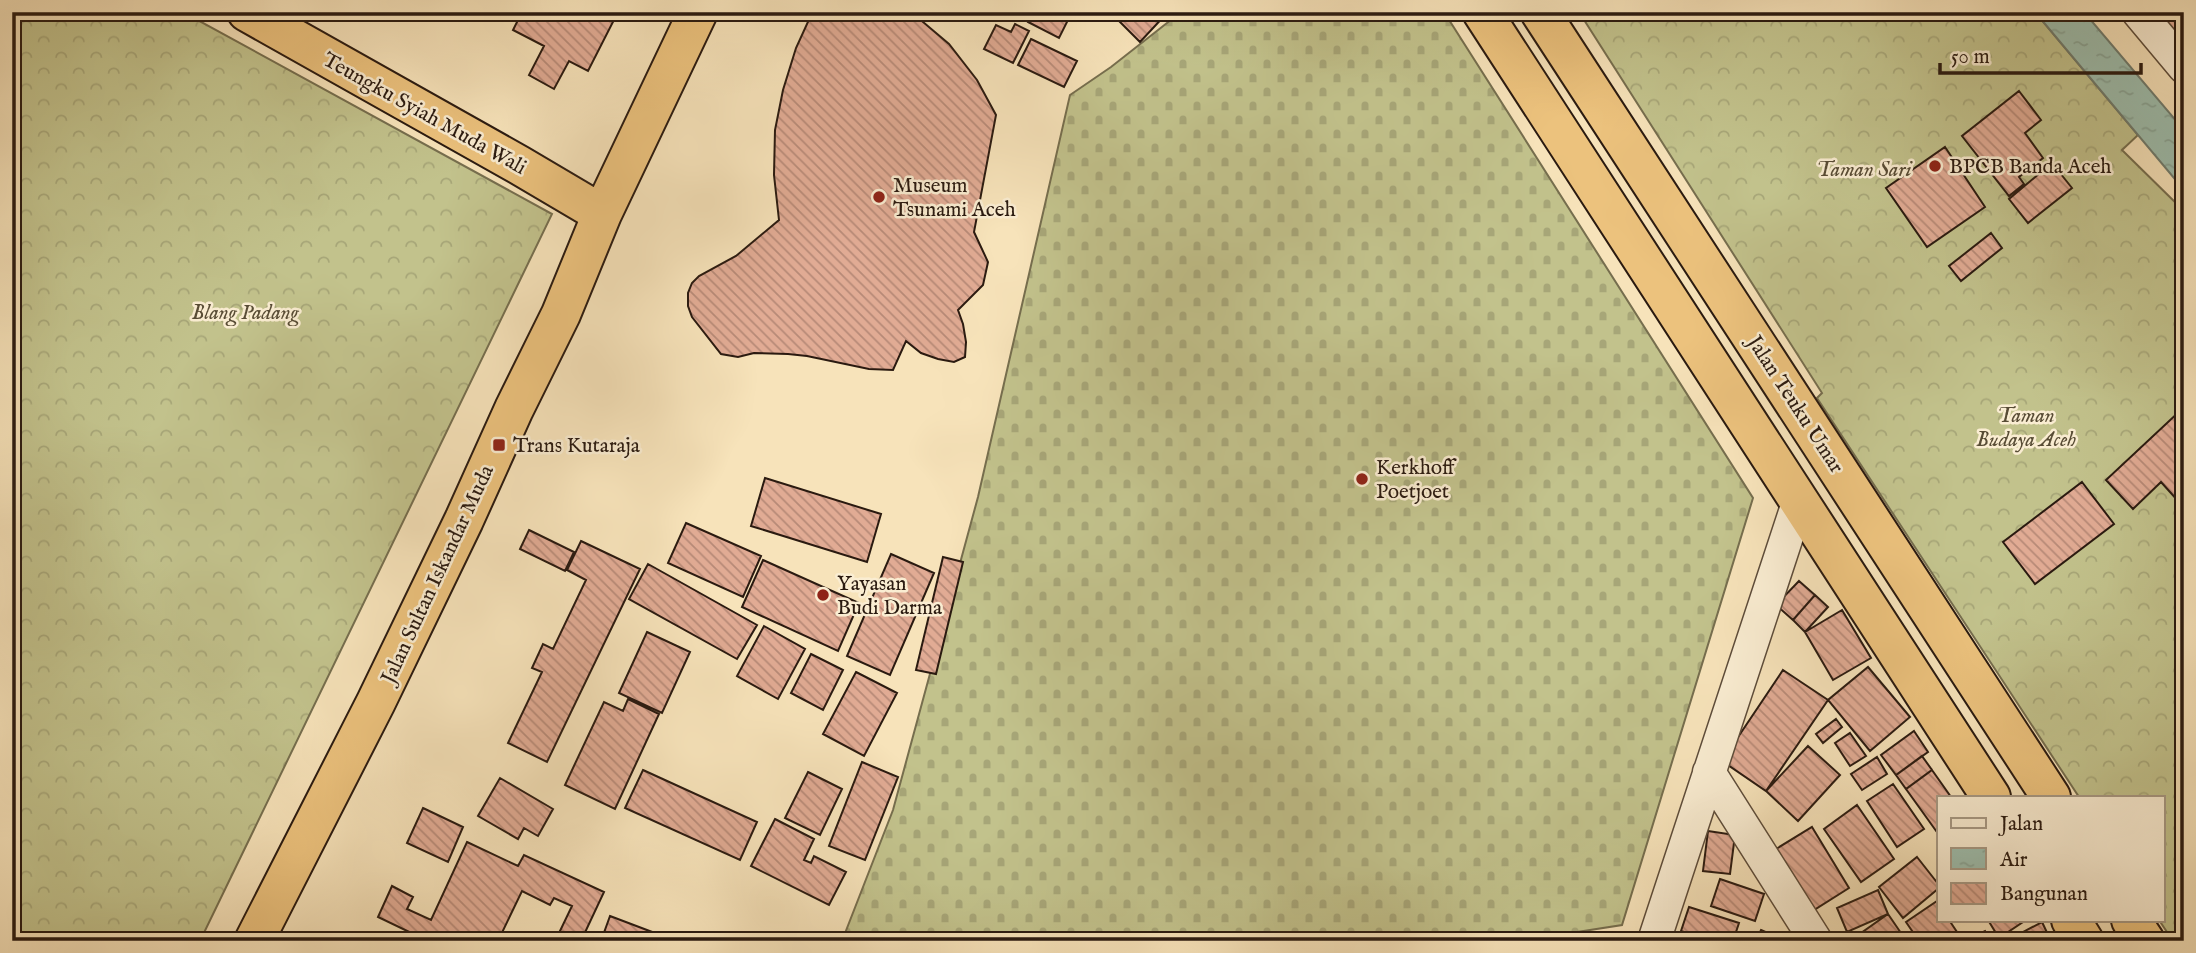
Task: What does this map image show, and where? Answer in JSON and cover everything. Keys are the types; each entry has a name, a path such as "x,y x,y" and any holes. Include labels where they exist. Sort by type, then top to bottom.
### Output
{"highway":[{"name":"Teungku Syiah Muda Wali","path":"247,12 602,214"},
{"name":"Jalan Sultan Iskandar Muda","path":"254,941 376,702 458,533 561,314 602,214 698,12"},
{"path":"1482,12 1990,796"},
{"name":"Jalan Teuku Umar","path":"1540,12 2050,796"},
{"path":"2072,922 2084,941"},
{"path":"2132,922 2145,941"}],"street":[{"path":"2138,12 2184,67"},
{"path":"1654,941 1799,500"},
{"path":"1709,772 1816,941"}],"green space":[{"name":"Blang Padang","path":"12,12 183,12 552,214 200,941 12,941"},
{"name":"Kerkhoff Poetjoet","path":"1181,12 1444,12 1753,498 1622,925 1519,941 842,941 893,810 978,497 1070,95 1111,67"},
{"path":"1579,12 2035,12 2138,135 2122,150 2184,211 2184,941 2173,941 2160,922 2164,922 2164,796 2078,796 1817,398 1822,393"}],"water":[{"path":"2035,12 2084,12 2184,130 2184,190"}],"building":[{"path":"522,12 618,12 588,71 569,61 554,89 529,75 544,46 513,30"},
{"name":"Museum Tsunami Aceh","path":"908,12 949,44 977,80 996,115 974,232 988,262 983,285 958,310 966,342 965,357 954,362 938,359 921,353 906,341 893,370 869,369 788,354 754,353 738,357 721,354 692,317 688,306 688,293 699,276 736,256 779,220 774,175 775,130 783,90 796,48 812,13"},
{"path":"1033,12 1050,12 1067,22 1059,38 1028,22"},
{"path":"1108,12 1123,12 1117,20"},
{"path":"1128,12 1168,12 1140,42 1119,21"},
{"path":"2168,12 2184,12 2184,43 2159,26"},
{"path":"1015,24 1029,31 1013,63 984,49 996,25 1011,32"},
{"path":"1031,39 1077,61 1064,87 1018,65"},
{"path":"2019,91 2041,120 2025,133 2043,158 2019,177 2024,184 2009,196 1962,136"},
{"path":"1945,147 1985,207 1927,247 1886,188"},
{"path":"2052,163 2072,188 2028,223 2009,199"},
{"path":"1991,233 2002,248 1961,281 1949,266"},
{"path":"2182,409 2184,497 2179,502 2161,482 2133,509 2106,480"},
{"path":"765,478 881,514 867,562 751,526"},
{"path":"2082,482 2114,524 2035,584 2003,542"},
{"path":"686,523 761,556 743,597 668,563"},
{"path":"529,530 574,552 565,571 520,549"},
{"path":"581,541 640,569 547,762 508,743 542,672 532,668 543,644 553,649 586,580 567,570"},
{"path":"891,554 934,573 890,675 847,656"},
{"path":"943,557 963,562 936,674 916,670"},
{"path":"763,560 859,603 838,651 742,607"},
{"path":"648,564 757,625 737,659 629,599"},
{"path":"1799,581 1815,595 1793,620 1776,605"},
{"path":"1815,595 1828,607 1805,632 1793,620"},
{"path":"1842,610 1871,658 1833,680 1805,632"},
{"path":"764,626 805,649 778,699 737,676"},
{"path":"647,632 690,652 662,713 619,693"},
{"path":"811,654 843,670 823,710 791,693"},
{"path":"1868,667 1910,717 1870,751 1828,700"},
{"path":"1783,670 1828,700 1766,791 1722,761"},
{"path":"856,672 897,693 864,756 823,734"},
{"path":"628,699 659,714 615,809 565,785 604,702 623,711"},
{"path":"1836,719 1842,727 1823,743 1816,734"},
{"path":"1914,731 1928,752 1896,775 1881,755"},
{"path":"1850,733 1866,756 1850,766 1835,743"},
{"path":"1808,746 1840,775 1798,821 1766,791"},
{"path":"1922,756 1932,770 1906,789 1896,775"},
{"path":"1877,757 1887,774 1862,790 1851,774"},
{"path":"862,762 898,777 865,860 829,846"},
{"path":"643,770 757,822 740,860 625,808"},
{"path":"1932,770 1950,796 1937,796 1937,832 1906,789"},
{"path":"808,772 842,789 820,835 785,818"},
{"path":"500,778 553,809 538,836 524,828 518,839 478,816"},
{"path":"1893,784 1924,829 1897,847 1867,801"},
{"path":"1857,805 1894,859 1861,882 1824,829"},
{"path":"423,808 463,827 448,862 407,843"},
{"path":"775,819 814,839 804,860 811,863 814,856 846,872 829,905 751,866"},
{"path":"1812,827 1849,888 1814,910 1776,849"},
{"path":"1708,831 1735,835 1730,874 1703,871"},
{"path":"467,842 518,866 524,855 604,892 581,941 559,933 572,906 554,898 550,905 522,891 498,941 421,941 422,938 378,917 392,886 413,897 407,909 431,920"},
{"path":"1917,857 1937,882 1937,890 1903,918 1879,887"},
{"path":"1720,879 1764,894 1755,921 1711,906"},
{"path":"1878,890 1888,914 1847,932 1837,908"},
{"path":"1937,901 1937,922 1950,922 1957,932 1944,941 1919,941 1906,922"},
{"path":"1689,907 1739,923 1733,941 1711,941 1681,931"},
{"path":"1888,914 1903,936 1897,941 1856,941 1854,938"},
{"path":"610,916 676,941 601,941"},
{"path":"1989,922 2023,922 1999,938"},
{"path":"2042,922 2051,941 2008,941 2008,940"},
{"path":"1761,930 1784,940 1784,941 1756,941"},
{"path":"1985,931 1990,941 1965,941"}],"place":[{"name":"BPCB Banda Aceh","path":"1935,166"},
{"name":"Museum Tsunami Aceh","path":"879,197"},
{"name":"Trans Kutaraja","path":"499,445"},
{"name":"Kerkhoff Poetjoet","path":"1362,479"},
{"name":"Yayasan Budi Darma","path":"823,595"}],"park label":[{"name":"Taman Sari","path":"1864,169"},
{"name":"Taman Budaya Aceh","path":"2026,427"}]}
